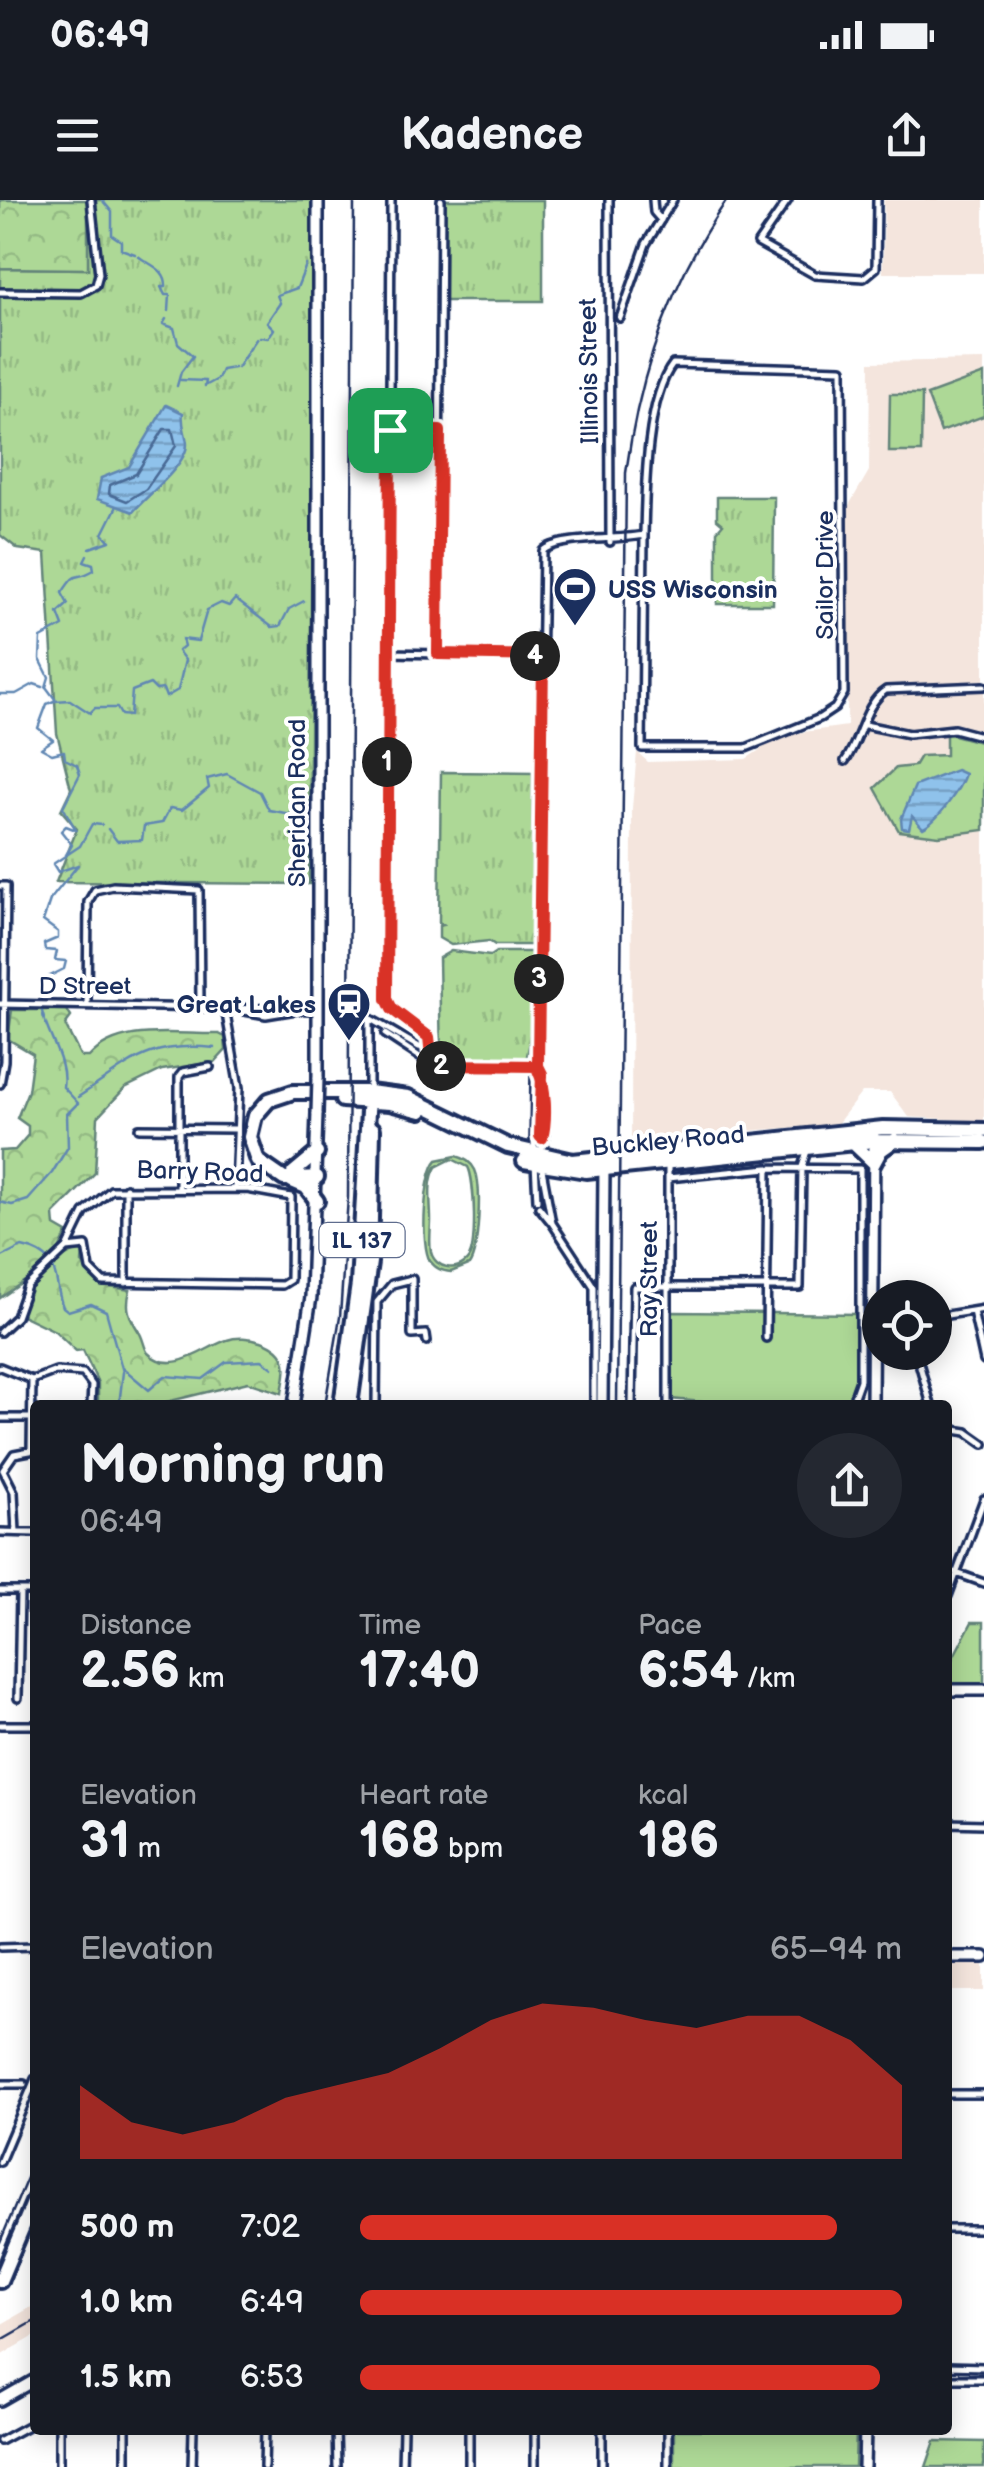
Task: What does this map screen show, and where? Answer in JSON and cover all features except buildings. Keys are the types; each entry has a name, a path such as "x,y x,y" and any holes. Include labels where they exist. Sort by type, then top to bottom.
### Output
{"highway":[{"name":"Buckley Road","path":"317,1177 292,1177 266,1170 252,1149 252,1124 264,1105 294,1092 419,1102 538,1160 604,1170 853,1143 874,1134 895,1140 974,1133"},
{"name":"IL 137","path":"352,1400 369,1096"},
{"name":"Buckley Road","path":"538,1160 668,1164 874,1134 974,1133 984,1142"},
{"path":"853,1143 874,1164 881,1150 895,1140"},
{"path":"316,1202 306,1186 292,1177 317,1152"},
{"name":"IL 137","path":"340,1400 350,1381"},
{"path":"0,2281 30,2210"}],"main road":[{"name":"Sheridan Road","path":"295,1400 312,1297 317,1177 318,200"},
{"path":"872,1400 874,1134"},
{"path":"602,1400 604,1170"},
{"path":"952,1690 984,1690"},
{"path":"952,1957 984,1957"},
{"path":"0,2400 30,2383"},
{"path":"864,2435 864,2467"}],"street":[{"path":"0,292 81,293 96,286 99,274 91,200"},
{"path":"391,200 387,999 392,1009 429,1037 432,1065"},
{"path":"438,654 442,200"},
{"name":"Illinois Street","path":"609,200 610,542"},
{"path":"652,200 654,212 661,220"},
{"path":"620,318 630,280 673,200"},
{"path":"788,200 758,243 816,276 872,276 876,268 877,200"},
{"name":"Sailor Drive","path":"674,364 842,369 844,694 835,708 746,748 642,748 644,535 656,414 667,372 674,364"},
{"path":"390,430 440,431"},
{"path":"594,1400 594,1287 538,1203 544,551 554,542 610,542 644,535"},
{"path":"389,653 543,656"},
{"path":"845,761 865,724 870,704 890,688 984,686"},
{"path":"865,724 909,734 954,729 984,737"},
{"path":"0,886 6,886 6,1004 0,1084"},
{"path":"88,1005 88,902 95,890 113,886 200,890 200,1006"},
{"name":"D Street","path":"6,1004 318,1010"},
{"path":"227,1008 239,1088 234,1129 235,1188"},
{"path":"369,1096 369,1018 430,1049"},
{"path":"369,1026 432,1065 538,1068"},
{"path":"179,1188 179,1077 182,1072 210,1067"},
{"path":"538,1068 542,1089 538,1160 552,1223"},
{"path":"139,1128 234,1129"},
{"path":"632,1400 634,1288 800,1287 802,1149"},
{"path":"802,1149 802,1167"},
{"path":"668,1164 858,1168 862,1181 860,1380 853,1400"},
{"name":"Ray Street","path":"668,1164 668,1400"},
{"path":"766,1338 768,1168"},
{"path":"65,1250 86,1246 90,1270 98,1279 126,1283 126,1188"},
{"name":"Barry Road","path":"0,1332 16,1317 24,1290 65,1250 88,1208 111,1190 235,1188 291,1197 290,1280 273,1285 126,1283"},
{"path":"376,1400 377,1302 392,1284 412,1279 412,1335 426,1334 427,1341"},
{"path":"952,1314 984,1309"},
{"path":"972,1311 984,1360"},
{"path":"0,1367 32,1380 56,1371 74,1372 89,1378 91,1400"},
{"path":"921,1370 930,1400"},
{"path":"32,1380 33,1400"},
{"path":"0,1418 30,1418"},
{"path":"952,1430 967,1432 984,1444"},
{"path":"16,1532 14,1492 2,1471 14,1454 30,1450"},
{"path":"952,1585 984,1499"},
{"path":"0,1532 30,1533"},
{"path":"952,1572 984,1584"},
{"path":"0,1591 30,1591"},
{"path":"18,1698 20,1591"},
{"path":"0,1725 30,1725"},
{"path":"952,1823 984,1824"},
{"path":"0,1947 30,1948"},
{"path":"0,2084 24,2084"},
{"path":"0,2162 30,2091"},
{"path":"952,2094 984,2094"},
{"path":"952,2229 984,2229"},
{"path":"952,2366 984,2367"},
{"path":"952,2379 984,2379"},
{"path":"0,2441 30,2425"},
{"path":"59,2435 59,2467"},
{"path":"126,2435 126,2467"},
{"path":"192,2467 193,2435"},
{"path":"264,2467 265,2435"},
{"path":"336,2435 336,2467"},
{"path":"402,2435 402,2467"},
{"path":"469,2435 469,2467"},
{"path":"535,2435 535,2467"},
{"path":"602,2435 602,2467"},
{"path":"668,2435 668,2467"}],"shaded area":[{"path":"884,200 984,200 984,273 883,273"},
{"path":"984,360 984,1121 909,1117 890,1092 862,1092 837,1124 709,1134 681,1143 673,1135 663,1136 661,1147 631,1151 632,808 637,752 648,762 746,759 782,735 847,726 848,507 869,471 870,362"},
{"path":"952,1962 984,1963 984,1991 952,1991"},
{"path":"30,2308 30,2339 0,2356 0,2325"}],"green space":[{"path":"0,200 88,200 88,269 0,268"},
{"path":"88,200 314,200 309,884 56,882 77,829 61,810 71,789 57,733 46,553 18,549 0,535 0,268 88,269"},
{"path":"445,200 543,200 543,301 444,301"},
{"path":"984,374 984,416 941,432 927,395"},
{"path":"890,394 922,394 921,452 889,452"},
{"path":"717,497 774,497 773,604 717,604 717,531 723,524 717,519"},
{"path":"946,733 984,743 984,830 939,836 899,831 875,788 896,768 914,766 920,756 946,755"},
{"path":"441,772 533,773 532,945 495,945 489,941 451,945 439,938 439,926 443,925 439,923"},
{"path":"451,951 490,956 496,952 532,952 531,1037 525,1065 453,1064 441,1060 439,958"},
{"path":"12,1010 67,1010 71,1017 65,1025 81,1057 89,1057 116,1039 150,1033 219,1034 225,1037 226,1050 215,1062 162,1070 125,1088 98,1117 95,1173 54,1214 55,1226 67,1233 59,1250 32,1276 0,1298 0,1151 15,1150 28,1135 28,1126 17,1118 28,1091 33,1054 8,1039"},
{"path":"456,1156 464,1159 477,1178 478,1218 472,1258 469,1265 451,1272 430,1261 425,1240 426,1193 437,1160","holes":["452,1159 468,1167 474,1214 471,1252 464,1263 447,1267 437,1262 431,1252 431,1179 436,1167"]},
{"path":"83,1249 82,1263 106,1286 130,1290 129,1312 148,1353 157,1360 178,1361 234,1338 261,1341 277,1350 285,1363 282,1393 248,1382 174,1400 98,1400 98,1383 83,1350 76,1351 55,1331 20,1314 43,1273"},
{"path":"671,1312 858,1314 858,1377 851,1400 671,1399"},
{"path":"972,1622 984,1622 984,1684 952,1684 952,1660"},
{"path":"674,2435 856,2435 855,2467 674,2467"},
{"path":"935,2441 984,2442 984,2467 926,2467"}],"water":[{"path":"166,405 183,413 187,444 180,461 133,512 97,499 101,478 129,467"},
{"path":"956,770 965,774 935,819 923,828 912,816 909,829 902,828 901,819 915,786"}],"waterway":[{"path":"102,200 112,212 112,235 121,241 121,249 135,254"},
{"path":"138,256 164,276 166,287 161,287 165,295 170,295 169,311"},
{"path":"260,337 268,338 274,329 267,322 280,303 277,295 297,288 306,265"},
{"path":"166,319 163,324 174,328 178,343 193,356 181,372 177,386"},
{"path":"237,368 257,338"},
{"path":"181,380 206,381 205,386 218,379 222,370 234,368"},
{"path":"90,548 110,541 103,534 116,508"},
{"path":"55,699 46,687 49,677 40,659 41,638 63,626 58,613 68,604 62,593 74,578 94,570 93,564 84,561 87,555"},
{"path":"55,701 70,700 90,713 95,708 117,708 121,715 130,716 132,691 150,684 156,690 163,689 166,697 178,690 185,660 178,651 184,646 182,639 198,641 207,610 221,603 229,606 235,599 272,627 280,626 289,609 304,601"},
{"path":"0,694 16,694 34,684 43,687"},
{"path":"54,701 47,704 38,728 53,740 41,748 52,754 64,751 65,759 77,765 80,774 63,807 76,830 66,826 61,831 72,845 66,855"},
{"path":"108,829 117,841 142,840 144,826 162,823 170,808 182,810 209,788 207,779 227,774 260,792 269,810 296,815 299,838"},
{"path":"0,1202 12,1205 28,1200 68,1147 67,1114 78,1103 63,1087 60,1060 41,1006 46,978 64,969 66,961 55,960 57,951 45,950 44,944 58,938 58,932 43,921 50,900 78,865 58,872 53,864 80,846 92,824 102,825"},
{"path":"78,1097 156,1051 215,1048"},
{"path":"0,1258 22,1247 35,1251 51,1263 63,1307 68,1311 91,1304 106,1311 123,1372 120,1400"},
{"path":"123,1368 149,1390 165,1376 203,1379 226,1362 262,1360 273,1368"}],"railway":[{"path":"326,1400 340,1317 348,1197 354,200"},
{"path":"617,1400 626,473 639,401 660,330 689,263 727,200"},
{"path":"0,2242 30,2171"},
{"path":"0,2341 30,2324"}],"place":[{"name":"USS Wisconsin","path":"575,627"},
{"name":"Great Lakes","path":"349,1042"}],"route":[{"path":"390,430 387,999 392,1009 429,1037 432,1065 538,1066 542,1074 540,1093 542,1138 544,1093 542,1074 538,1070 538,1066 543,656 438,654 440,431 390,430"}]}
